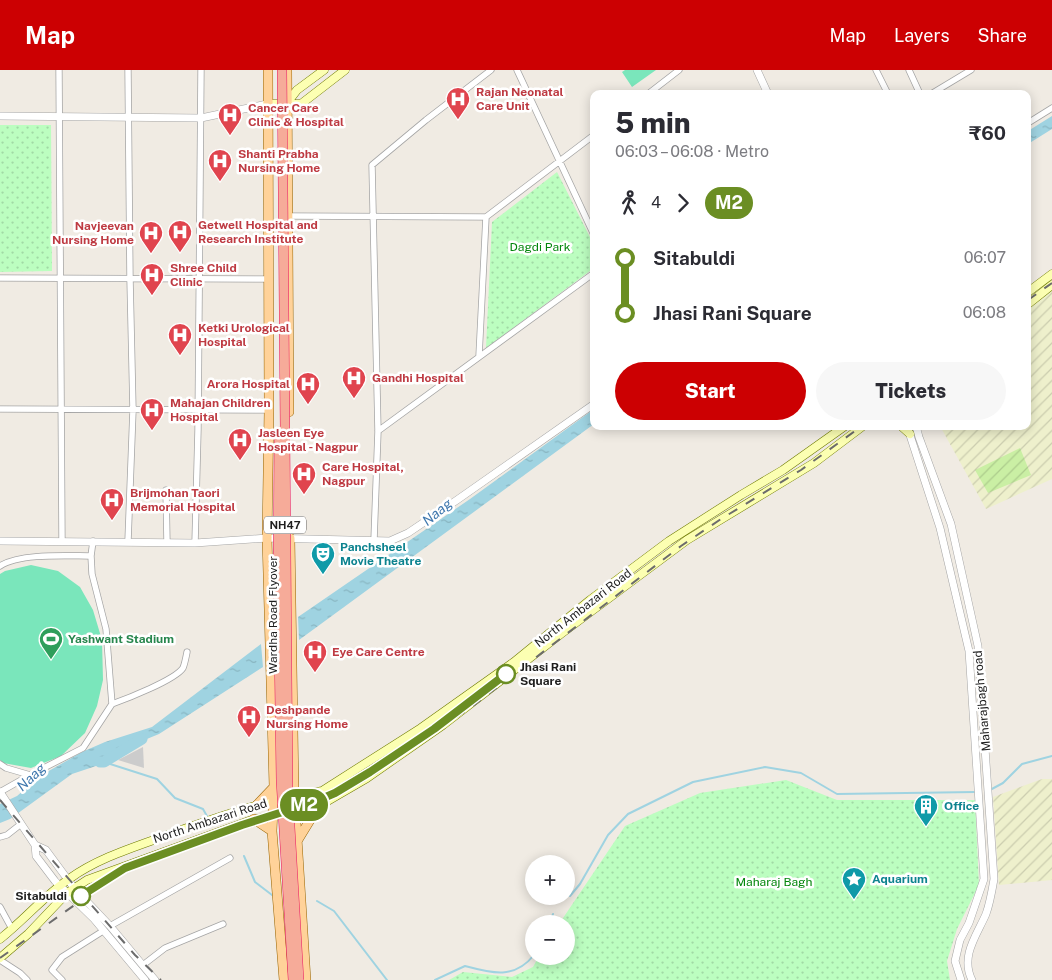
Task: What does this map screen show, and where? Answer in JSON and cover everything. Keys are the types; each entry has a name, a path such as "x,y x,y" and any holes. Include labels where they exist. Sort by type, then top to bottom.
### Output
{"highway":[{"name":"Wardha Road Flyover","path":"276,70 279,361 278,573 281,780 293,980"},
{"name":"Wardha Road Flyover","path":"282,70 288,793 299,980"}],"main road":[{"path":"268,70 268,538 274,787 272,831 284,980"},
{"path":"288,70 290,538 294,796 306,980"},
{"path":"288,103 297,90 324,70"},
{"path":"267,104 301,104 345,70"},
{"path":"1031,290 1052,274"},
{"path":"1031,302 1052,286"},
{"name":"North Ambazari Road","path":"0,939 68,879 85,868 137,846 224,816 274,800 322,791 436,717 514,662 590,600 670,541 783,470 839,430"},
{"name":"North Ambazari Road","path":"0,959 28,934 67,893 87,880 254,820 324,803 367,778 443,725 562,632 687,540 814,463 858,430"},
{"path":"436,717 443,725"},
{"path":"256,806 274,787"},
{"path":"296,843 315,812 324,803"},
{"path":"254,820 272,831"}],"street":[{"path":"58,70 62,541"},
{"path":"128,70 133,410 128,541"},
{"path":"196,543 201,70"},
{"path":"374,540 378,431 372,165 491,70"},
{"path":"517,70 590,226"},
{"path":"653,90 679,70"},
{"path":"757,70 766,90"},
{"path":"876,70 886,90"},
{"path":"909,70 918,90"},
{"path":"938,90 971,70"},
{"path":"0,116 201,118 267,104"},
{"path":"1031,121 1052,108"},
{"path":"288,216 486,217 590,138"},
{"path":"479,356 486,217"},
{"path":"378,431 590,276"},
{"path":"0,278 268,279"},
{"path":"0,540 196,543 290,538 390,541 408,533 495,475 590,407"},
{"path":"0,410 269,410"},
{"name":"Maharajbagh road","path":"909,430 940,528 968,651 984,879 969,923 958,947 955,961 961,980"},
{"name":"Maharajbagh road","path":"917,430 951,524 978,646 994,879 986,913 972,943 967,960 969,975 972,980"},
{"path":"166,490 167,542"},
{"path":"93,541 91,556 92,574 106,629 112,704"},
{"path":"0,566 26,557 91,556"},
{"path":"145,980 104,930 60,886 36,856 35,845 1,794 30,775 83,748 112,704 155,685 180,671 184,666 187,652"},
{"path":"0,764 6,768 30,775"},
{"path":"0,837 7,835 21,824"},
{"path":"35,845 46,850 74,888 110,926 155,980"},
{"path":"110,926 230,858"},
{"path":"0,907 12,930"},
{"path":"143,965 165,948 223,924"},
{"path":"62,980 52,970 62,957 104,930"},
{"path":"0,959 28,980"}],"shaded area":[{"path":"143,747 144,768 118,760"}],"green space":[{"path":"625,70 656,70 632,87 622,72"},
{"path":"0,125 51,125 52,271 0,272"},
{"name":"Dagdi Park","path":"557,172 590,237 590,271 486,348 492,222"},
{"path":"1052,285 1052,479 986,509 942,430 1031,430 1031,301"},
{"path":"1020,448 1031,475 988,493 975,470"},
{"name":"Yashwant Stadium","path":"31,565 58,571 80,587 93,610 102,640 103,680 97,706 85,733 61,756 31,768 3,763 0,760 0,574"},
{"path":"1042,779 1052,779 1052,880 999,885 993,797"},
{"name":"Maharaj Bagh","path":"786,780 837,800 975,800 979,885 957,929 947,961 950,980 449,980 463,972 512,977 534,965 575,965 575,915 565,915 572,905 575,905 575,900 625,826 700,793"}],"water":[{"path":"1052,116 1052,129 1031,142 1031,129"},
{"path":"590,412 590,427 299,640 298,617 470,499"},
{"path":"261,644 263,667 159,734 125,748 102,764 72,774 10,819 0,823 0,804 17,796 40,776 82,752 105,742 152,727"}],"waterway":[{"name":"Naag","path":"100,762 104,762 142,739"},
{"path":"990,790 1003,783 1022,764 1052,756"},
{"path":"104,762 157,779 175,798 203,809 208,818"},
{"path":"575,890 608,835 628,814 693,782 765,767 801,773 837,794 975,792"},
{"path":"244,856 255,882 272,895"},
{"path":"317,901 334,911 387,980"},
{"path":"435,980 465,966 484,971 502,972 510,971 525,964"}],"railway":[{"path":"1031,298 1052,283"},
{"path":"0,958 90,894 127,871 315,805 337,796 372,776 474,705 681,546 801,470 856,430"},
{"path":"0,800 135,955 161,980"}],"metro line":[{"name":"M2","path":"81,896 125,868 178,847 285,812 335,793 392,758 434,729 506,674"}],"place":[{"name":"Rajan Neonatal Care Unit","path":"458,120"},
{"name":"Cancer Care Clinic & Hospital","path":"230,136"},
{"name":"Shanti Prabha Nursing Home","path":"220,182"},
{"name":"Getwell Hospital and Research Institute","path":"180,253"},
{"name":"Navjeevan Nursing Home","path":"151,254"},
{"name":"Shree Child Clinic","path":"152,296"},
{"name":"Ketki Urological Hospital","path":"180,356"},
{"name":"Gandhi Hospital","path":"354,399"},
{"name":"Arora Hospital","path":"308,405"},
{"name":"Mahajan Children Hospital","path":"152,431"},
{"name":"Jasleen Eye Hospital - Nagpur","path":"240,461"},
{"name":"Care Hospital, Nagpur","path":"304,495"},
{"name":"Brijmohan Taori Memorial Hospital","path":"112,521"},
{"name":"Panchsheel Movie Theatre","path":"323,575"},
{"name":"Yashwant Stadium","path":"51,660"},
{"name":"Eye Care Centre","path":"315,673"},
{"name":"Jhasi Rani Square","path":"506,674"},
{"name":"Deshpande Nursing Home","path":"249,738"},
{"name":"Office","path":"926,827"},
{"name":"Sitabuldi","path":"81,896"},
{"name":"Aquarium","path":"854,900"}]}
